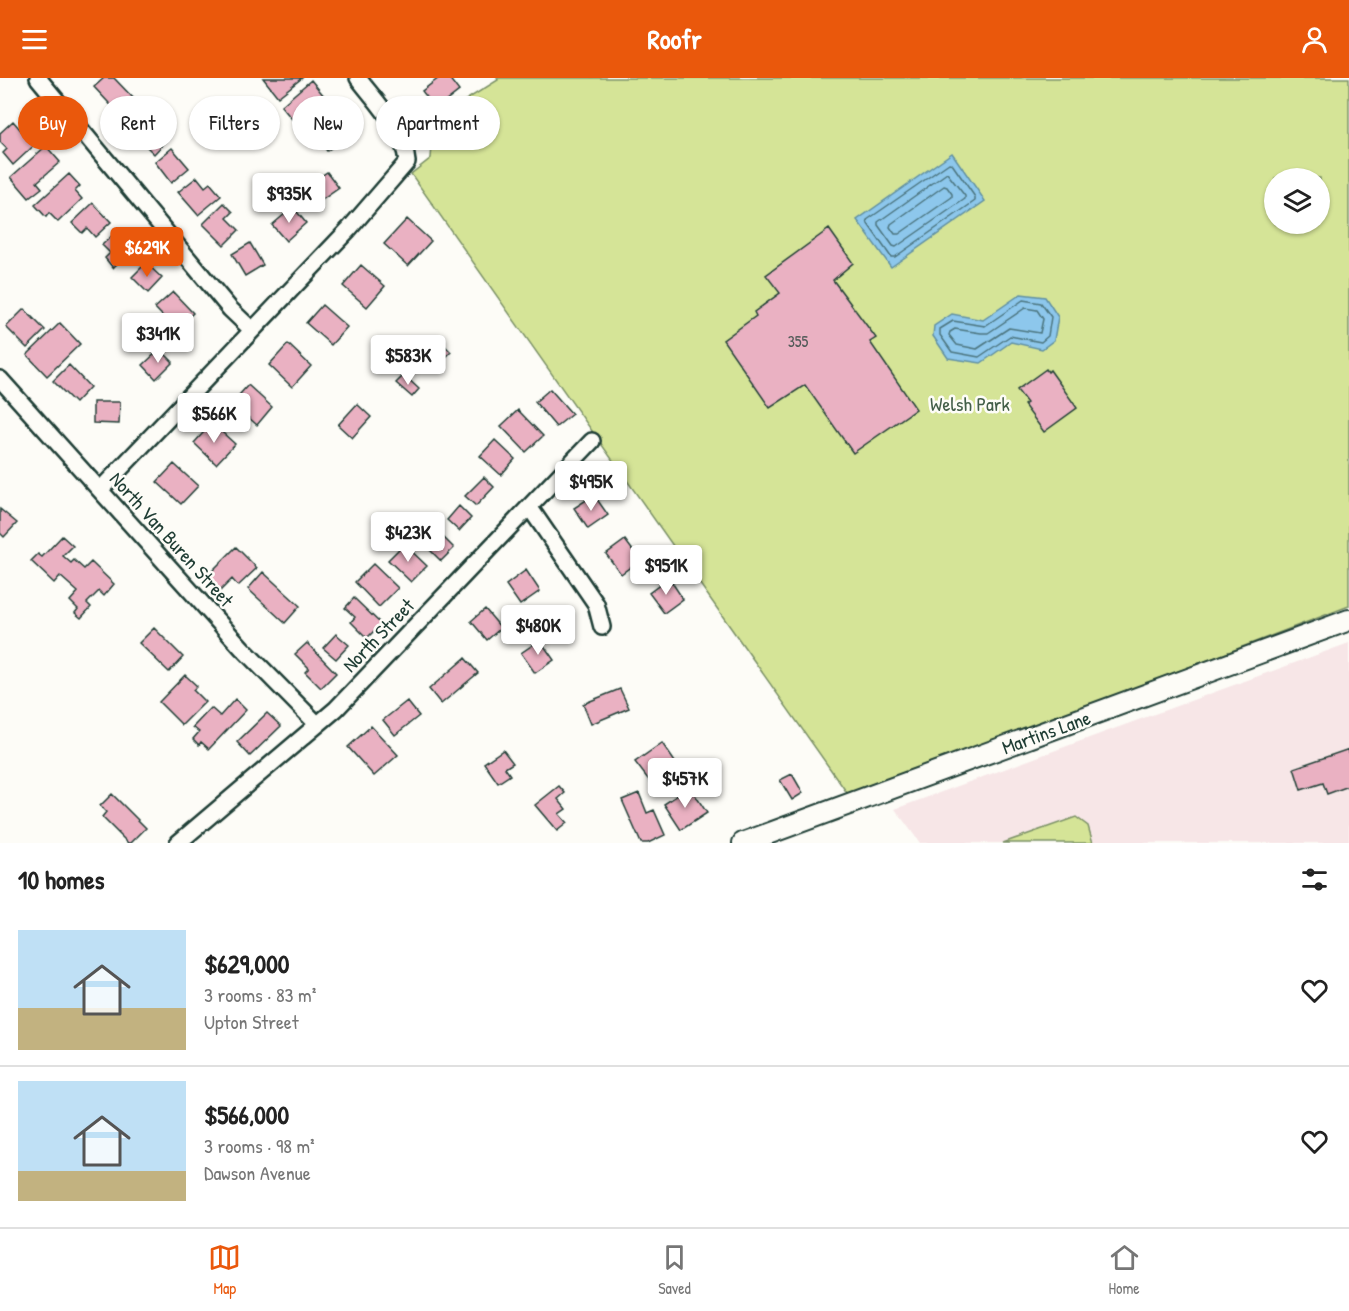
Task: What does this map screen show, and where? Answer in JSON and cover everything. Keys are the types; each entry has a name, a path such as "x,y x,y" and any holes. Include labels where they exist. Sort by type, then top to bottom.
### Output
{"street":[{"path":"38,78 230,309 252,330"},
{"path":"100,490 349,229 407,162 399,133 358,78"},
{"name":"North Van Buren Street","path":"0,379 242,648 316,724"},
{"name":"North Street","path":"178,843 336,709 592,441"},
{"path":"530,508 596,604 602,627"},
{"name":"Martins Lane","path":"743,843 1349,620"}],"shaded area":[{"path":"1349,643 1349,843 920,843 895,809"}],"green space":[{"name":"Welsh Park","path":"497,78 1349,78 1349,606 850,797 411,174 431,158 432,150 500,150 500,96 472,96 498,80"},
{"path":"1076,817 1088,826 1093,843 1003,843"}],"water":[{"path":"952,153 985,201 891,267 857,220"},
{"path":"1021,294 1045,297 1058,317 1054,340 1042,349 1011,342 981,363 948,358 933,336 934,326 952,314 983,320"}],"building":[{"path":"104,78 114,78 131,96 102,96 94,87"},
{"path":"263,78 302,78 279,96"},
{"path":"439,78 449,78 459,91 453,96 426,96 422,91"},
{"path":"311,80 324,96 293,96"},
{"path":"292,96 292,119 281,106"},
{"path":"13,121 18,127 18,150 29,150 13,165 3,153 7,149 0,142 0,133"},
{"path":"41,150 50,150 60,162 37,182 42,188 29,198 11,177"},
{"path":"170,150 174,150 189,168 171,183 155,162"},
{"path":"327,172 339,188 319,202 307,186"},
{"path":"69,174 80,186 75,191 82,199 58,222 49,213 46,217 35,205"},
{"path":"197,177 205,187 210,183 221,196 198,215 178,192"},
{"path":"93,203 111,222 95,237 87,228 82,233 72,223"},
{"path":"224,203 233,212 227,218 239,230 224,245 203,224"},
{"path":"293,207 306,223 286,241 272,225"},
{"path":"407,219 431,241 408,266 384,244"},
{"path":"829,229 853,263 833,280 876,338 870,342 916,409 853,453 805,385 770,408 723,340 756,316 754,312 780,293 766,275"},
{"path":"117,231 133,248 113,268 105,258 110,253 102,245"},
{"path":"250,243 263,265 245,276 232,254"},
{"path":"146,263 162,278 148,293 132,277"},
{"path":"361,265 385,286 367,307 343,286"},
{"path":"173,292 193,313 176,330 155,308"},
{"path":"322,305 347,327 331,345 306,323"},
{"path":"24,309 45,330 27,348 6,327"},
{"path":"60,323 80,344 47,376 27,355"},
{"path":"436,337 451,352 435,368 420,353"},
{"path":"288,344 311,366 292,387 269,365"},
{"path":"160,349 173,362 156,379 143,365"},
{"path":"69,365 90,387 75,403 53,381"},
{"path":"1046,369 1048,372 1050,370 1077,408 1044,432 1024,405 1027,403 1017,390"},
{"path":"404,375 419,389 412,397 396,383"},
{"path":"248,385 272,407 257,425 232,403"},
{"path":"550,389 572,414 556,427 535,402"},
{"path":"93,402 120,402 119,424 93,423"},
{"path":"357,404 371,417 352,438 338,425"},
{"path":"518,410 543,436 526,452 501,426"},
{"path":"212,423 235,444 216,464 194,443"},
{"path":"495,440 515,459 501,475 480,456"},
{"path":"174,464 198,486 181,504 157,482"},
{"path":"484,477 494,487 476,506 465,496"},
{"path":"594,495 608,515 588,529 574,508"},
{"path":"459,506 471,518 459,531 447,520"},
{"path":"0,509 17,523 4,537 0,533"},
{"path":"432,526 454,548 441,561 419,539"},
{"path":"62,536 73,546 63,556 71,563 74,560 84,569 91,562 114,584 104,596 99,591 87,603 91,607 81,618 75,613 78,609 70,601 78,592 60,576 54,583 31,561 38,554 42,557"},
{"path":"625,540 640,560 621,574 606,554"},
{"path":"404,544 427,566 411,582 388,560"},
{"path":"236,547 257,568 238,586 232,579 220,591 206,577"},
{"path":"373,564 398,588 379,607 355,582"},
{"path":"526,570 540,591 520,605 506,585"},
{"path":"263,572 300,606 285,623 248,589"},
{"path":"669,578 683,599 664,613 649,593"},
{"path":"354,598 381,624 367,638 351,622 355,617 345,608"},
{"path":"485,609 501,628 487,640 471,621"},
{"path":"154,628 183,657 169,672 139,643"},
{"path":"336,634 349,645 336,659 323,648"},
{"path":"540,640 554,660 535,673 521,653"},
{"path":"307,643 336,673 321,688 305,672 309,668 295,654"},
{"path":"465,658 478,673 441,704 429,689"},
{"path":"185,675 197,686 193,690 205,702 182,725 159,702"},
{"path":"620,689 629,708 591,724 583,704"},
{"path":"235,699 246,710 209,749 201,742 199,745 193,739 199,732 193,727 211,708 220,716"},
{"path":"407,701 419,716 395,735 383,720"},
{"path":"267,713 281,726 250,756 237,742"},
{"path":"371,726 398,755 374,776 348,747"},
{"path":"662,743 677,765 651,783 635,762"},
{"path":"1349,749 1349,786 1327,794 1323,783 1301,790 1294,768"},
{"path":"503,750 513,763 505,768 510,775 498,783 484,763"},
{"path":"792,774 803,793 792,800 780,780"},
{"path":"559,786 565,793 558,799 566,809 559,814 567,823 557,831 535,805"},
{"path":"690,787 707,813 681,830 664,804"},
{"path":"639,793 647,813 654,810 665,835 648,843 641,843 622,800"},
{"path":"112,794 146,828 131,843 128,843 102,817 106,812 100,806"}]}
